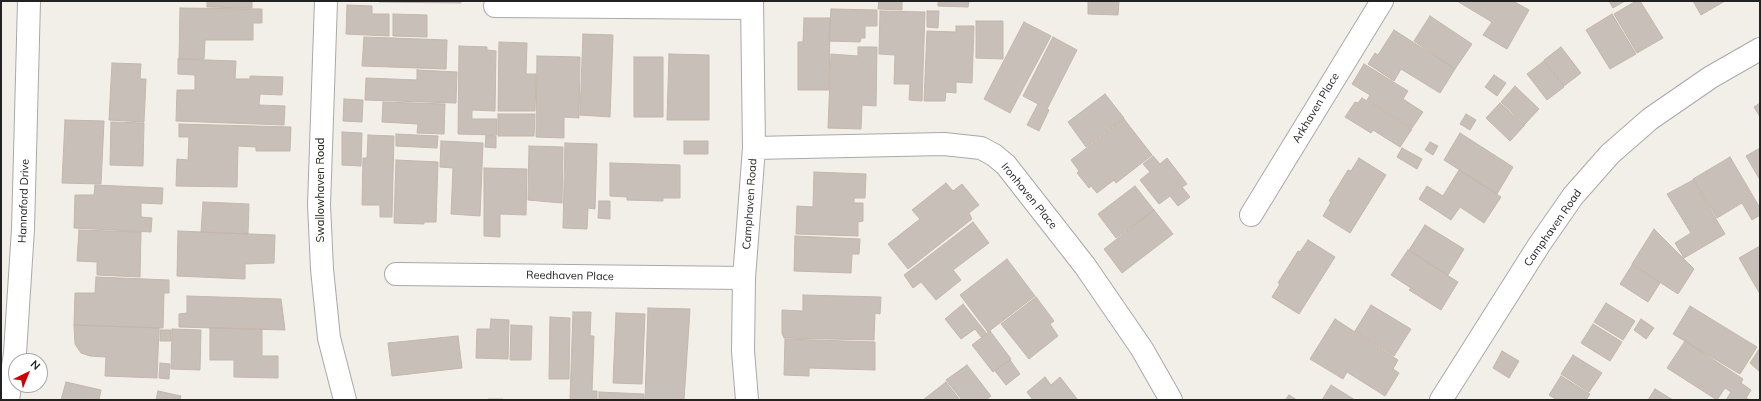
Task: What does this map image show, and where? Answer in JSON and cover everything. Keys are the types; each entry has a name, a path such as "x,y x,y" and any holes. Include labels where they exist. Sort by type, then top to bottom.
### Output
{"street":[{"name":"Hannaford Drive","path":"8,400 15,353 24,229 29,1"},
{"name":"Swallowhaven Road","path":"326,1 319,212 322,269 329,338 345,400"},
{"name":"Arkhaven Place","path":"1251,216 1382,1"},
{"name":"Camphaven Road","path":"495,6 581,3 752,4 754,148 744,278 743,351 747,400"},
{"name":"Camphaven Road","path":"1442,400 1539,245 1573,196 1610,154 1650,119 1711,77 1760,49"},
{"name":"Ironhaven Place","path":"754,148 944,144 981,148 994,155 1006,165 1085,266 1142,349 1171,400"},
{"name":"Reedhaven Place","path":"396,274 744,278"}],"building":[{"path":"207,1 252,1 252,8 207,7"},
{"path":"379,1 461,1 461,3 379,2"},
{"path":"879,1 902,1 902,10 878,9"},
{"path":"938,1 969,1 968,7 938,6"},
{"path":"1088,1 1119,1 1118,15 1088,14"},
{"path":"1457,1 1513,1 1529,10 1507,49 1483,35 1492,22"},
{"path":"1609,1 1625,1 1613,8"},
{"path":"1636,1 1640,1 1663,38 1637,53 1614,14"},
{"path":"1693,1 1725,1 1701,15"},
{"path":"347,5 372,6 372,14 389,14 389,36 346,34"},
{"path":"180,8 262,9 262,23 253,23 253,40 205,40 204,59 179,59"},
{"path":"831,9 877,10 877,26 865,26 865,38 861,38 860,42 829,41"},
{"path":"880,11 925,12 922,101 909,100 910,84 894,84 895,55 879,54"},
{"path":"927,11 939,11 938,28 927,27"},
{"path":"393,14 427,15 427,37 393,36"},
{"path":"1612,14 1636,54 1610,69 1586,30"},
{"path":"1430,16 1472,44 1455,69 1414,41"},
{"path":"804,18 830,18 829,90 798,90 798,42 803,42"},
{"path":"976,21 1003,21 1003,59 976,58"},
{"path":"1024,22 1051,36 1010,113 984,99"},
{"path":"956,26 974,26 972,83 956,82 956,93 946,92 945,101 924,101 927,31 956,32"},
{"path":"1394,30 1455,69 1440,93 1401,69 1394,81 1368,64 1375,53 1378,55"},
{"path":"583,34 613,35 610,117 580,115"},
{"path":"364,37 447,40 446,69 362,66"},
{"path":"1053,37 1077,50 1047,109 1049,110 1039,131 1027,125 1038,104 1023,96"},
{"path":"499,42 527,43 526,74 536,74 535,111 498,111"},
{"path":"459,46 487,47 487,50 496,51 495,111 472,110 472,119 497,119 497,135 458,134"},
{"path":"858,47 877,47 876,106 862,105 861,129 828,128 831,54 858,56"},
{"path":"1561,47 1581,73 1564,86 1544,60"},
{"path":"669,54 709,55 709,120 667,120"},
{"path":"537,56 580,57 579,118 564,117 564,138 536,137"},
{"path":"634,57 663,57 663,117 634,117"},
{"path":"178,59 236,61 235,79 250,79 250,76 283,77 282,95 260,94 259,105 285,106 284,125 176,121 177,90 195,90 195,75 178,74"},
{"path":"1544,61 1564,87 1547,100 1527,74"},
{"path":"112,63 141,64 140,79 146,79 144,122 109,120"},
{"path":"1364,64 1408,91 1403,99 1423,112 1412,128 1367,100 1370,95 1352,84"},
{"path":"417,70 457,72 456,103 365,100 366,78 417,80"},
{"path":"1494,75 1506,83 1497,96 1485,87"},
{"path":"1515,86 1539,109 1525,124 1501,102"},
{"path":"1105,94 1124,118 1086,147 1068,122"},
{"path":"1362,98 1412,129 1400,147 1373,130 1371,133 1345,117 1355,102 1358,103"},
{"path":"344,99 363,100 362,122 343,121"},
{"path":"383,102 445,104 444,134 417,133 418,124 382,122"},
{"path":"1500,103 1525,125 1510,141 1486,118"},
{"path":"1760,103 1760,117 1754,107"},
{"path":"498,114 535,114 534,136 498,136"},
{"path":"1466,114 1476,120 1470,130 1460,124"},
{"path":"1124,119 1152,155 1116,183 1114,180 1097,193 1091,186 1089,188 1077,173 1079,171 1071,160"},
{"path":"65,120 104,121 101,184 62,183"},
{"path":"111,122 144,123 143,166 110,165"},
{"path":"179,124 291,127 290,151 256,151 256,147 238,146 237,187 176,186 177,159 188,160 189,137 179,137"},
{"path":"342,132 362,133 361,166 342,165"},
{"path":"1460,133 1513,167 1497,194 1444,160"},
{"path":"396,134 438,136 437,148 396,146"},
{"path":"368,135 394,136 392,217 380,217 380,205 362,205 363,158 367,158"},
{"path":"486,135 496,136 496,148 485,147"},
{"path":"441,141 483,143 480,216 451,214 453,168 440,167"},
{"path":"684,141 708,141 708,154 684,154"},
{"path":"1430,142 1438,146 1433,155 1425,150"},
{"path":"565,143 597,144 595,209 588,208 587,229 563,228"},
{"path":"529,146 563,147 562,203 528,200"},
{"path":"1402,148 1422,159 1417,169 1397,157"},
{"path":"1760,148 1760,180 1746,156"},
{"path":"1153,156 1160,164 1167,158 1187,184 1182,187 1190,197 1178,206 1170,196 1159,204 1140,180 1150,172 1143,164"},
{"path":"1730,157 1760,208 1760,215 1752,220 1742,203 1717,218 1693,179"},
{"path":"1359,158 1386,175 1350,233 1323,216 1331,202 1329,201 1348,170 1351,171"},
{"path":"396,160 438,162 436,222 424,222 424,224 394,223"},
{"path":"610,163 680,165 680,198 663,198 663,201 627,200 627,197 610,196"},
{"path":"484,168 527,169 526,215 500,214 500,237 484,236"},
{"path":"1459,170 1501,197 1484,223 1460,207 1451,220 1419,199 1427,186 1443,196"},
{"path":"814,172 866,174 865,198 854,198 854,203 863,203 863,221 858,222 858,236 796,234 797,206 813,207"},
{"path":"1693,180 1725,234 1684,258 1675,243 1691,233 1667,194"},
{"path":"946,183 953,191 962,184 979,205 969,213 972,219 908,269 888,244 920,219 912,210"},
{"path":"95,185 163,188 162,204 141,203 141,217 152,218 151,232 74,228 75,195 94,195"},
{"path":"1135,186 1154,210 1116,238 1098,214"},
{"path":"599,201 610,201 610,219 598,218"},
{"path":"203,202 249,204 248,234 201,232"},
{"path":"1154,210 1173,234 1122,273 1104,249"},
{"path":"973,222 989,243 953,270 961,280 936,300 921,282 913,288 904,275"},
{"path":"1425,225 1464,249 1448,275 1409,250"},
{"path":"1654,229 1694,269 1678,294 1632,264"},
{"path":"79,230 141,232 140,277 97,275 97,262 77,261"},
{"path":"178,231 275,235 274,263 245,264 245,279 177,276"},
{"path":"795,236 860,239 859,254 852,254 851,273 794,271"},
{"path":"1308,240 1335,257 1299,314 1272,297 1280,284 1278,283 1298,251 1300,252"},
{"path":"1760,246 1760,294 1739,258"},
{"path":"1408,250 1458,282 1441,310 1409,290 1411,288 1391,275"},
{"path":"1007,259 1035,296 988,332 960,295"},
{"path":"1632,265 1660,283 1648,302 1620,284"},
{"path":"96,277 169,280 169,293 164,293 163,328 74,325 75,293 95,293"},
{"path":"803,295 881,297 880,314 875,313 874,340 784,338 782,333 782,310 803,311"},
{"path":"187,296 281,299 285,330 179,327 179,314 187,313"},
{"path":"1036,297 1054,321 1050,324 1058,336 1029,359 1001,324"},
{"path":"1606,303 1635,321 1623,340 1594,322"},
{"path":"963,304 987,334 982,338 975,329 961,339 945,319"},
{"path":"1371,305 1411,329 1394,356 1355,331"},
{"path":"1690,306 1757,347 1740,374 1673,334"},
{"path":"648,308 690,309 684,400 645,400"},
{"path":"573,312 591,312 590,336 594,336 592,391 597,391 597,400 570,400"},
{"path":"616,313 645,314 642,384 613,383"},
{"path":"550,317 570,318 569,379 549,379"},
{"path":"491,319 509,320 508,359 476,358 477,329 490,329"},
{"path":"1335,319 1398,360 1393,369 1399,373 1385,396 1347,372 1343,379 1310,359"},
{"path":"1641,319 1654,328 1646,339 1634,330"},
{"path":"1593,324 1622,342 1610,361 1581,343"},
{"path":"74,325 159,328 157,378 105,376 106,357 90,356 81,353 75,344"},
{"path":"511,325 532,326 531,360 510,360"},
{"path":"210,328 262,329 262,356 278,356 278,378 234,377 234,360 210,360"},
{"path":"172,329 201,330 200,370 171,369"},
{"path":"160,330 171,330 171,341 160,341"},
{"path":"990,331 1011,359 993,372 972,345"},
{"path":"458,336 462,368 392,376 388,343"},
{"path":"785,339 875,342 875,370 809,368 809,376 784,375"},
{"path":"1685,341 1743,379 1741,383 1751,390 1746,398 1750,400 1726,400 1731,392 1725,388 1717,400 1667,368"},
{"path":"1760,348 1760,372 1750,363"},
{"path":"1502,351 1519,361 1509,378 1493,368"},
{"path":"1573,355 1602,373 1589,392 1561,374"},
{"path":"1010,360 1020,374 1006,385 995,371"},
{"path":"160,363 170,364 169,379 159,378"},
{"path":"967,365 991,396 986,400 962,400 946,380"},
{"path":"1561,376 1590,394 1586,400 1557,400 1549,395"},
{"path":"1045,377 1051,385 1060,377 1078,400 1033,400 1027,392"},
{"path":"66,382 101,390 99,400 61,400"},
{"path":"946,382 960,400 923,400"},
{"path":"1331,385 1355,400 1322,400"},
{"path":"1655,389 1673,400 1648,400"},
{"path":"158,391 181,396 180,400 156,400"},
{"path":"599,392 644,394 644,400 599,400"},
{"path":"1289,395 1297,400 1285,400"},
{"path":"503,399 503,400 489,400"}]}
